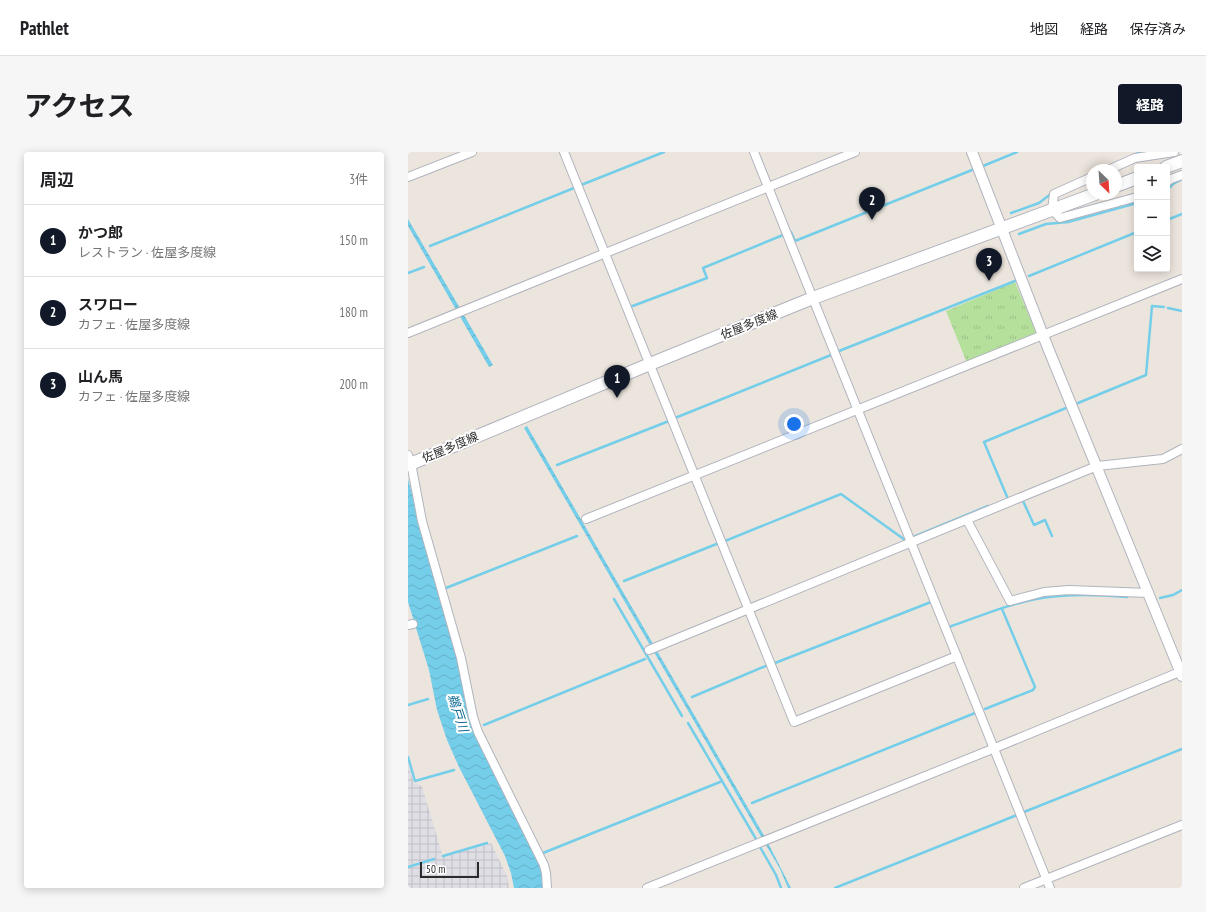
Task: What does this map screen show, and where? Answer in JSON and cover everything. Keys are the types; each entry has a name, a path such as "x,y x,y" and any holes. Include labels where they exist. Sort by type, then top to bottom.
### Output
{"main road":[{"path":"1170,166 1182,161"},
{"path":"1122,184 1134,179"},
{"name":"佐屋多度線","path":"409,461 813,298 1086,197"}],"street":[{"path":"408,177 472,152"},
{"path":"564,152 794,722 957,656"},
{"path":"754,152 995,748 1050,888"},
{"path":"408,333 855,152"},
{"path":"647,888 1181,673 1043,335 972,152"},
{"path":"1122,164 1135,158 1174,152"},
{"path":"1170,180 1182,174"},
{"path":"1086,180 1054,194 1052,210 1060,218 1134,198"},
{"path":"586,520 1182,279"},
{"path":"649,650 1097,466 1163,459 1182,449"},
{"path":"409,461 422,521 461,658 473,717 478,732 544,865 547,888"},
{"path":"967,520 1010,601 1044,592 1069,590 1149,593"},
{"path":"1024,888 1182,825"}],"shaded area":[{"path":"408,763 414,783 422,786 443,857 491,843 507,876 509,888 408,888"}],"green space":[{"path":"1015,282 1036,332 1035,336 967,363 946,311"}],"water":[{"path":"408,219 493,365 489,367 408,226"},
{"path":"527,426 766,839 791,888 788,888 780,869 524,428"},
{"name":"鵜戸川","path":"408,479 466,691 471,717 540,865 545,888 514,888 505,856 459,767 447,740 437,710 429,670 408,602"}],"waterway":[{"path":"581,185 664,152"},
{"path":"983,166 1017,152"},
{"path":"1134,155 1140,152"},
{"path":"791,232 795,241 972,170"},
{"path":"1170,187 1182,179"},
{"path":"430,246 574,188"},
{"path":"1011,213 1039,203 1052,193"},
{"path":"1019,234 1046,224 1068,222 1134,204"},
{"path":"1170,219 1182,214"},
{"path":"1029,276 1134,233"},
{"path":"630,307 707,278 703,268 783,235"},
{"path":"408,273 424,267"},
{"path":"839,351 1015,281"},
{"path":"1078,403 1146,375 1152,306 1164,307"},
{"path":"1168,308 1182,311"},
{"path":"675,418 831,355"},
{"path":"1008,499 984,442 1066,408"},
{"path":"557,465 669,421"},
{"path":"725,541 841,494 905,540"},
{"path":"1023,501 1034,525 1045,520 1052,536"},
{"path":"913,537 988,506"},
{"path":"446,588 577,536"},
{"path":"624,581 719,543"},
{"path":"1160,598 1173,595 1182,590"},
{"path":"949,627 1003,608 1045,597 1068,595 1127,597"},
{"path":"614,599 682,716"},
{"path":"775,663 931,602"},
{"path":"985,709 1033,690 1035,687 1002,609"},
{"path":"484,725 645,659"},
{"path":"692,697 768,665"},
{"path":"408,705 428,699"},
{"path":"752,803 975,713"},
{"path":"688,723 756,839"},
{"path":"1024,812 1182,749"},
{"path":"408,757 415,781 454,770"},
{"path":"543,853 720,782"},
{"path":"835,888 1017,815"},
{"path":"443,856 487,843"},
{"path":"760,847 776,875 781,888"},
{"path":"408,867 434,859"}],"place":[{"name":"スワロー","path":"872,220"},
{"name":"山ん馬","path":"989,281"},
{"name":"かつ郎","path":"617,398"}]}
